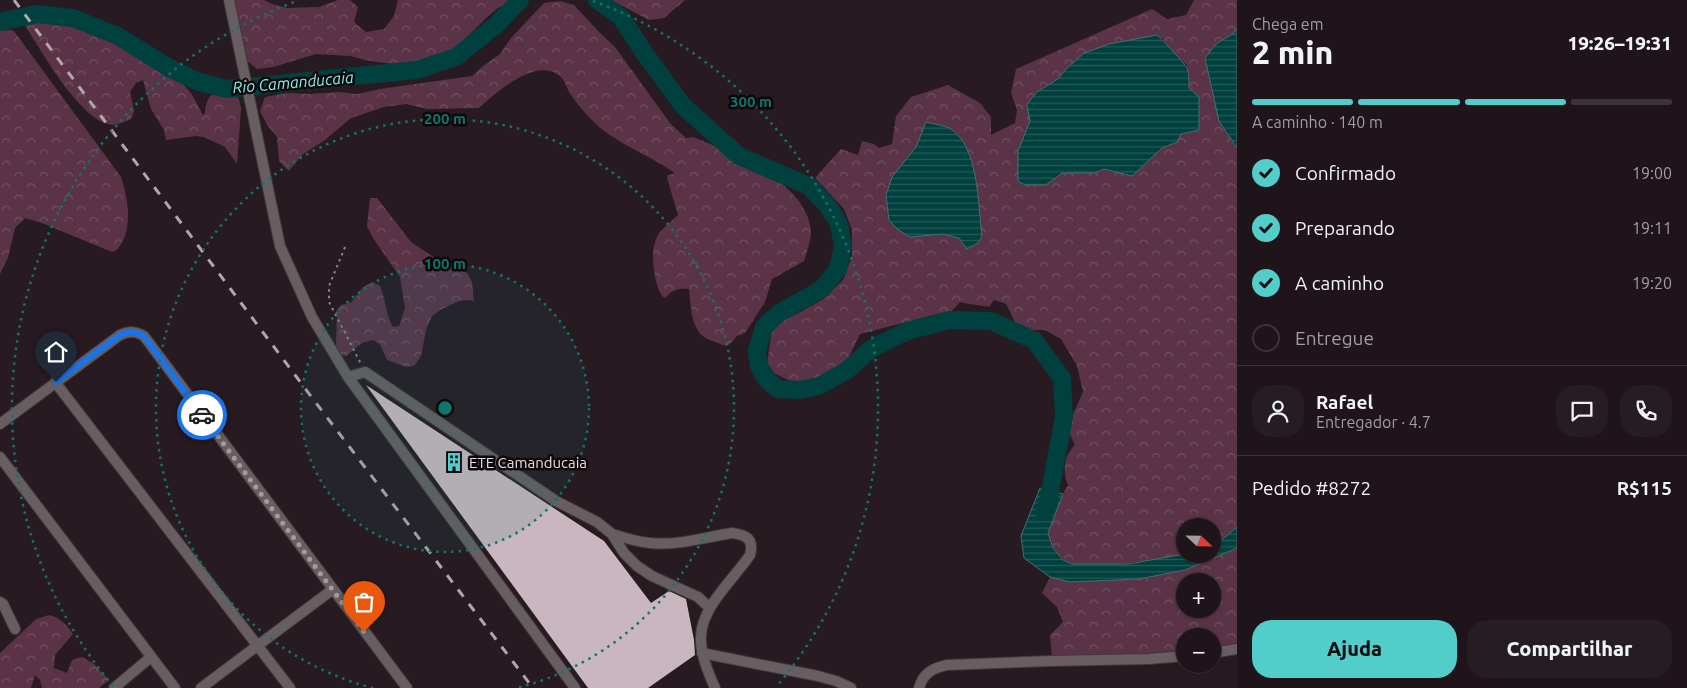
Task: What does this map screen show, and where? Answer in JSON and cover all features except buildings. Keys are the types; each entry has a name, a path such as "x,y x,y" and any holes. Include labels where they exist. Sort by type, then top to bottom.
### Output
{"street":[{"path":"229,0 280,246 312,317 348,377 575,688"},
{"path":"0,424 120,335 129,331 137,332 144,336 406,688"},
{"path":"348,377 365,372 556,501 583,514 612,534 631,540 652,543 674,543 732,533 741,534 749,538 752,546 750,555 710,608 703,622 701,637 702,653 715,688"},
{"path":"56,382 290,688"},
{"path":"0,457 175,688"},
{"path":"612,534 624,553 636,566 652,576 698,597 710,608"},
{"path":"201,688 332,590"},
{"path":"0,602 15,629"},
{"path":"1221,651 1237,648"},
{"path":"702,653 818,676 851,688"},
{"path":"114,688 151,657"},
{"path":"919,688 925,674 937,667 947,665 1176,657"}],"path":[{"path":"345,247 330,286 330,302 365,372"}],"green space":[{"path":"235,0 264,0 287,8 319,7 338,0 350,0 358,7 354,22 366,32 384,29 394,16 398,0 514,0 498,8 486,18 454,50 441,57 412,65 398,65 350,56 316,54 273,67 257,69 245,59"},
{"path":"611,0 685,0 664,18 649,20"},
{"path":"1194,0 1237,0 1237,28 1234,33 1216,44 1205,58 1219,121 1237,148 1237,527 1221,540 1221,518 1176,518 1176,556 1102,566 1072,564 1063,559 1058,553 1048,533 1068,485 1065,474 1066,458 1075,445 1067,428 1083,392 1077,366 1061,339 1045,330 1026,330 1017,326 1006,304 994,300 989,307 960,302 948,315 938,314 860,334 843,369 809,383 788,380 774,373 767,363 772,330 780,320 793,316 822,300 843,280 852,256 852,230 844,209 815,178 841,149 858,155 862,141 874,144 879,148 892,144 896,116 911,97 948,85 980,103 991,117 991,135 1015,123 1017,110 1011,93 1016,69 1152,9 1167,19 1186,15","holes":["1162,38 1173,53 1187,65 1189,88 1198,130 1181,134 1177,142 1162,148 1132,176 1104,169 1095,173 1062,173 1046,185 1018,151 1030,121 1036,92 1058,79 1067,68","916,147 967,249 959,238 943,234 910,237 889,220 888,209 892,177"]},
{"path":"560,1 574,5 615,47 670,123 686,138 693,137 746,161 765,172 782,184 796,198 806,214 811,231 810,242 804,261 772,279 765,302 745,333 737,336 726,346 704,337 699,332 692,314 689,289 676,290 665,298 656,282 653,251 656,241 660,232 678,215 667,178 668,175 675,173 617,140 599,127 569,92 562,78 553,72 542,70 518,78 496,93 479,108 427,109 406,104 384,107 351,118 325,140 303,154 289,171 279,161 277,137 267,125 260,111 265,97 287,93 339,92 357,94 472,76 500,54 511,38 544,3"},
{"path":"51,7 68,15 77,30 88,29 94,31 108,41 141,56 173,75 190,92 203,115 207,101 213,94 222,91 234,92 239,99 241,109 237,164 225,147 204,137 196,136 166,140 164,130 151,109 143,80 136,83 130,92 134,111 131,119 113,125 100,121 87,111 62,82 22,21 31,12"},
{"path":"0,31 14,31 121,177 125,191 128,221 123,240 117,250 112,252 42,223 25,218 15,228 8,258 0,274"},
{"path":"370,198 377,198 411,242 441,262 467,273 472,282 474,301 459,301 432,316 426,330 421,356 414,366 406,367 387,360 380,344 373,340 362,343 346,356 339,355 336,345 337,309 341,305 352,302 363,287 373,282 380,286 393,327 399,326 405,308 400,277 367,226"},
{"path":"1237,548 1237,646 1221,649 1221,628 1176,628 1176,653 1052,658 1050,635 1063,622 1057,607 1042,593 1050,577 1070,582 1139,579 1185,570 1202,563 1221,563 1221,555"},
{"path":"49,615 63,622 73,634 55,655 54,668 67,673 72,660 82,657 94,664 109,680 99,688 42,688 40,680 35,675 31,688 0,688 0,653 36,619"}],"water":[{"path":"1237,28 1237,148 1219,121 1205,58 1216,44 1234,33"},
{"path":"1157,35 1187,68 1189,88 1199,97 1199,130 1181,134 1177,142 1162,148 1132,176 1104,169 1095,173 1062,173 1046,185 1025,185 1018,181 1018,151 1030,121 1027,104 1037,92 1058,79 1084,53 1109,44"},
{"path":"926,122 947,127 959,136 972,161 978,193 982,236 978,243 967,249 959,238 943,234 910,237 897,229 889,220 886,195 892,177 916,147"},
{"path":"1040,488 1063,494 1048,533 1053,548 1063,560 1072,564 1128,564 1176,556 1176,563 1202,563 1185,570 1139,579 1070,582 1050,577 1024,558 1021,536"},
{"path":"1237,527 1237,548 1221,555 1221,540"}],"waterway":[{"name":"Rio Camanducaia","path":"0,22 37,14 73,18 118,36 169,68 199,82 227,89 417,70 456,57 496,25 520,0"},
{"name":"Rio Camanducaia","path":"597,0 621,17 683,106 739,156 809,186 828,206 839,224 843,246 838,269 822,289 779,313 764,327 757,351 759,366 766,379 778,389 799,390 819,386 846,371 871,349 907,331 950,320 991,321 1034,340 1062,378 1064,417 1048,503 1044,512"}],"railway":[{"path":"14,0 313,399 533,688"}],"way so far":[{"path":"202,415 364,632"}],"place":[{"name":"ETE Camanducaia","path":"454,462"}],"route":[{"path":"56,382 120,335 129,331 137,332 144,336 202,415"}]}
